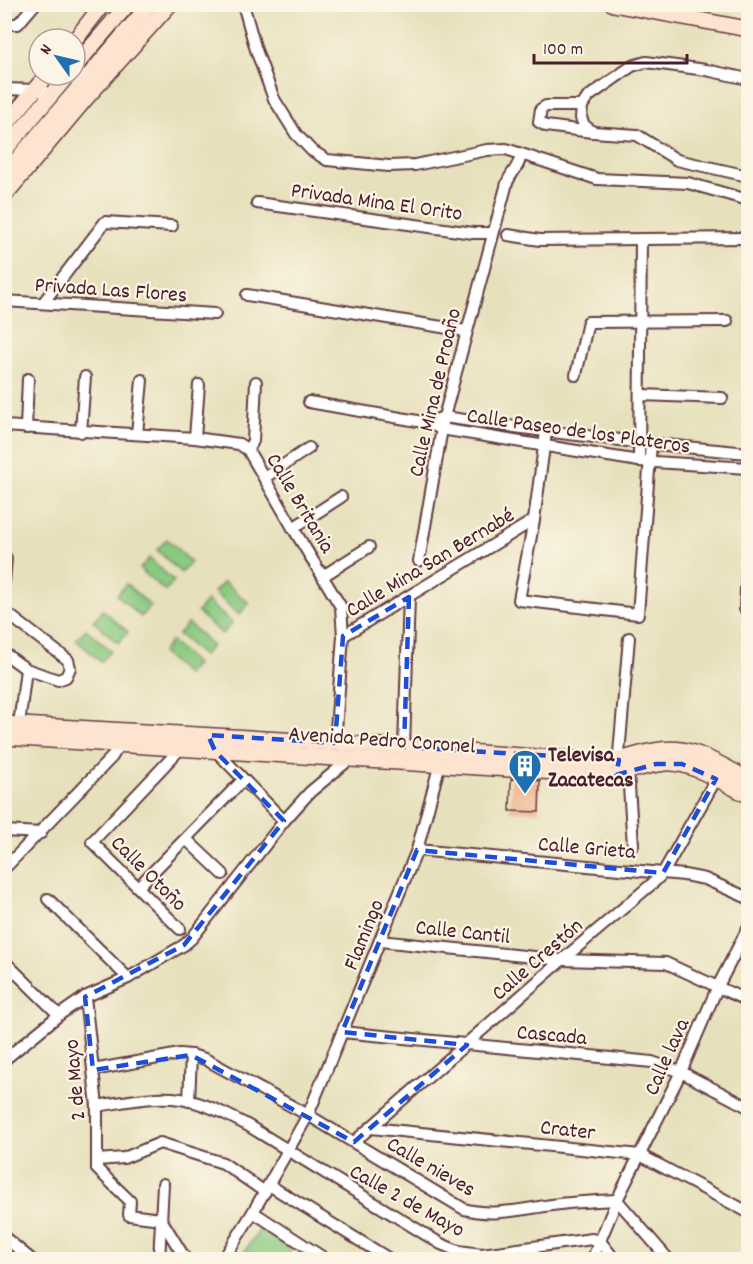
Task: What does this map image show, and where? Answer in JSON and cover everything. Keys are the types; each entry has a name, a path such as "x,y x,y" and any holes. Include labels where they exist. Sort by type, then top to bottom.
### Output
{"main road":[{"path":"85,27 103,4"},
{"path":"87,52 128,4"},
{"path":"4,175 150,4"},
{"path":"4,196 87,97 170,4"},
{"path":"613,4 748,29"},
{"path":"87,97 105,58"},
{"path":"4,127 37,87"},
{"path":"4,151 59,87"},
{"name":"Avenida Pedro Coronel","path":"12,724 404,747 513,762"},
{"name":"Avenida Pedro Coronel","path":"4,737 440,764 611,762 621,769 656,764 682,764 748,795"},
{"name":"Avenida Pedro Coronel","path":"621,769 662,749 684,750 748,779"}],"street":[{"path":"4,24 18,24 35,4"},
{"path":"243,4 256,50 274,99 296,134 327,160 389,166 415,165 487,150 506,149 597,179 688,183 748,201"},
{"path":"748,79 706,70 646,62 632,66 585,101 546,106 541,109 539,122 546,126 637,135 677,160 748,176"},
{"path":"4,89 35,90 53,94"},
{"path":"585,101 581,118 584,125 593,132"},
{"name":"Calle Mina de Proaño","path":"419,561 441,429 492,233 510,177 517,168 520,154"},
{"name":"Privada Mina El Orito","path":"257,203 472,233 492,233"},
{"path":"43,303 105,222 172,226"},
{"path":"508,235 540,240 748,238"},
{"path":"546,432 534,520 519,600 638,614 646,444 641,395 641,239"},
{"path":"247,296 466,331"},
{"name":"Privada Las Flores","path":"4,301 215,314"},
{"path":"576,375 588,322 727,321"},
{"path":"81,432 85,377"},
{"path":"26,428 28,379"},
{"path":"137,434 142,380"},
{"path":"248,450 253,441 256,382"},
{"path":"195,438 199,385"},
{"path":"641,395 722,398"},
{"name":"Calle Paseo de los Plateros","path":"309,402 429,423 441,429 645,461 748,468"},
{"path":"429,423 444,417"},
{"name":"Calle Paseo de los Plateros","path":"444,417 646,444 748,453"},
{"name":"Calle Britania","path":"4,426 195,438 239,444 248,450 292,528 341,607 343,636 335,743"},
{"path":"264,478 309,448"},
{"path":"292,528 341,497"},
{"name":"Calle Mina San Bernabé","path":"343,636 534,520"},
{"path":"323,576 369,546"},
{"path":"747,609 748,549"},
{"path":"4,582 6,558"},
{"path":"404,747 409,597"},
{"path":"4,611 68,660 70,668 66,677 58,680 26,669 4,653"},
{"path":"629,638 621,769 633,845"},
{"path":"12,724 26,669"},
{"path":"208,735 215,750 284,821"},
{"path":"4,869 112,757 119,745"},
{"name":"Calle Otoño","path":"180,929 92,842 181,748"},
{"path":"4,1060 85,997 128,978 184,945 192,938 284,821 310,792 350,759"},
{"name":"Flamingo","path":"223,1260 254,1212 308,1115 417,850 440,764"},
{"name":"Calle Crestón","path":"354,1142 663,873 716,779"},
{"path":"138,887 243,780"},
{"path":"4,831 41,833"},
{"path":"186,839 223,874"},
{"name":"Calle Grieta","path":"417,850 684,875 705,879 748,898"},
{"path":"48,899 128,978"},
{"name":"Calle lava","path":"592,1260 617,1200 681,1072 718,986 748,928"},
{"name":"Calle Cantil","path":"380,940 562,960 666,963 748,1001"},
{"path":"4,961 59,1015"},
{"name":"2 de Mayo","path":"85,997 97,1106 97,1160"},
{"name":"Cascada","path":"342,1032 652,1062 681,1072 748,1107"},
{"path":"93,1070 180,1054 191,1055 189,1101"},
{"name":"Calle nieves","path":"191,1055 206,1059 308,1115 464,1209 476,1212 505,1212 617,1200"},
{"name":"2 de Mayo","path":"97,1106 180,1098 218,1110 288,1151"},
{"name":"Crater","path":"371,1128 640,1155 748,1212"},
{"path":"161,1219 129,1215 129,1201 97,1168 97,1160 124,1158 160,1143 223,1163 391,1260"},
{"name":"Calle 2 de Mayo","path":"288,1151 441,1244 458,1251 482,1254 592,1239 600,1241"},
{"path":"159,1260 163,1184"},
{"path":"617,1200 669,1260"},
{"path":"254,1212 327,1260"},
{"path":"161,1219 186,1260"},
{"path":"4,1237 32,1260"},
{"path":"600,1241 615,1260"}],"highlighted area":[{"path":"409,597 404,747 619,760 616,775 656,764 682,764 716,779 663,873 417,850 342,1032 467,1045 354,1142 191,1055 93,1070 85,997 184,945 284,821 215,751 208,735 335,743 343,636"}],"green space":[{"path":"167,539 191,562 181,573 157,550"},
{"path":"149,558 174,581 165,591 140,569"},
{"path":"224,582 249,603 239,615 214,592"},
{"path":"126,584 151,606 141,617 117,595"},
{"path":"207,601 232,623 222,634 197,612"},
{"path":"103,610 128,632 118,643 93,621"},
{"path":"188,623 212,645 203,656 178,634"},
{"path":"86,629 111,651 101,662 76,640"},
{"path":"171,641 196,664 187,675 162,653"},
{"path":"260,1229 291,1249 286,1259 240,1258"}],"building":[{"name":"Televisa Zacatecas","path":"511,779 540,781 539,812 510,811"}],"place":[{"name":"Televisa Zacatecas","path":"525,795"}]}
